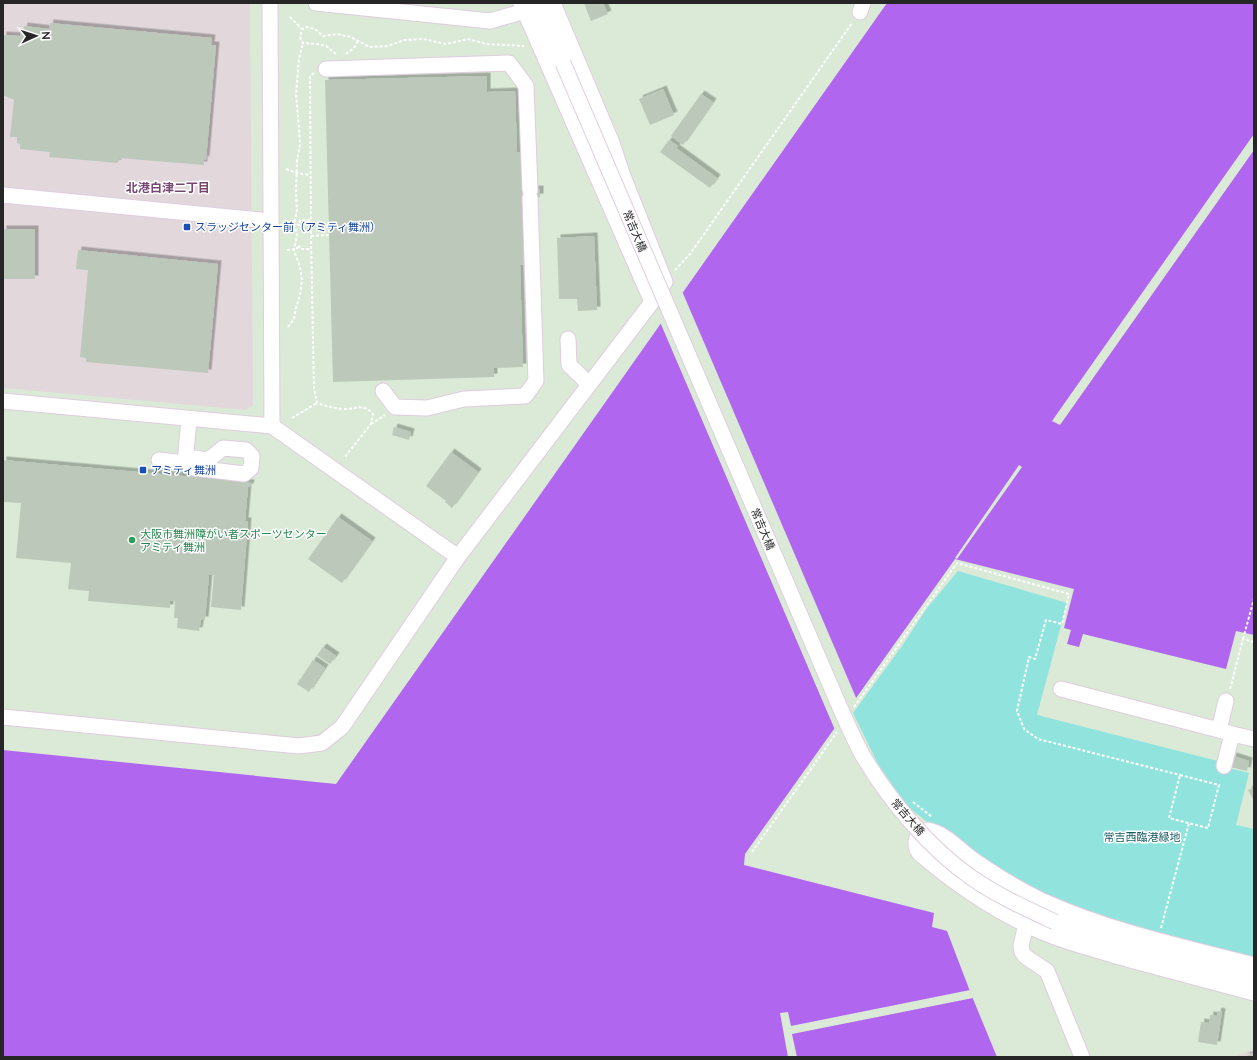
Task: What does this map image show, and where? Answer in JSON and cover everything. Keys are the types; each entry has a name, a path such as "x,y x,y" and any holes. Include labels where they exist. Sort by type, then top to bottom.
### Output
{"street":[{"path":"270,3 272,426"},
{"path":"316,3 490,21 528,6 652,302"},
{"path":"3,717 299,746 322,743 342,727 458,557 652,302 665,282 623,176 612,143 552,3"},
{"name":"常吉大橋","path":"528,6 563,63 841,710 862,755 879,781 912,822 940,852 978,882 1004,898 1055,922 1096,936 1254,979"},
{"path":"326,69 509,63 526,86 536,381 525,396 464,400 427,408 390,411 383,391"},
{"path":"3,195 271,221"},
{"path":"568,339 569,365 589,384"},
{"path":"3,401 272,426 458,557"},
{"path":"159,460 185,463 189,419"},
{"path":"1061,689 1254,739"},
{"path":"1224,766 1226,701"},
{"path":"1254,965 1151,939 1097,923 1043,901 1012,885 974,860 937,832 927,830 919,834 916,839 919,853 928,861 958,884 998,910 1026,924 1060,939 1090,949 1254,993"},
{"path":"1026,924 1021,946 1022,952 1026,957 1047,971 1082,1057"}],"path":[{"path":"665,282 690,254 862,7"},
{"path":"290,17 302,29"},
{"path":"302,29 307,27 315,29 323,36 337,34 351,37 369,47 387,46 405,40 423,39 446,44 468,39 486,44 529,46"},
{"path":"288,327 294,319 302,280 300,267 294,250 297,235 294,223 297,212 297,161 300,144 296,95 298,58 303,44 300,37 302,29"},
{"path":"342,55 354,48 358,41"},
{"path":"303,44 317,44 326,46 338,55"},
{"path":"317,402 314,389 310,175 310,76 318,70 326,69"},
{"path":"286,169 297,174 310,175"},
{"path":"287,222 298,225 300,220 311,220"},
{"path":"311,236 329,235"},
{"path":"287,250 297,249 298,245 300,249 311,249"},
{"path":"317,402 329,407 344,409 359,407 368,408 373,414 371,424"},
{"path":"292,418 317,402"},
{"path":"344,458 371,424 390,411"},
{"path":"852,711 957,563 1069,594 1062,624 1046,620 1036,659 1028,657 1017,711 1024,729 1038,739 1180,775 1219,785 1208,828 1169,818 1180,775"},
{"path":"1226,701 1254,599"},
{"path":"1243,639 1254,642"},
{"path":"752,852 838,730"},
{"path":"1159,934 1189,823"}],"shaded area":[{"path":"3,3 250,3 253,405 246,410 3,388"},
{"path":"887,3 1254,3 1254,635 1236,631 1226,669 1083,634 1079,647 1067,644 1071,630 1064,628 1074,589 955,559 745,854 744,865 934,913 932,927 947,931 997,1057 3,1057 3,750 336,784"},
{"path":"1254,1049 1254,1057 1234,1057"}],"green space":[{"name":"常吉西臨港緑地","path":"958,571 1067,603 1037,715 1230,764 1229,768 1249,773 1236,825 1254,829 1254,963 1162,939 1027,889 930,824 907,806 878,764 853,713 902,646 927,608"}],"pier":[{"path":"1254,134 1254,150 1060,425 1052,421"},
{"path":"682,291 857,700 835,730 660,322"},
{"path":"1019,465 1022,467 957,559 955,558"},
{"path":"970,990 973,998 792,1034 797,1057 788,1057 780,1013 788,1012 791,1026"}],"building":[{"path":"584,3 603,3 608,14 591,21"},
{"path":"50,23 212,38 211,45 216,45 206,160 204,159 204,165 119,158 118,163 49,157 50,152 20,149 20,144 17,143 17,137 10,137 14,100 3,95 3,35 20,36 20,33 23,33 24,26 49,29"},
{"path":"487,76 487,92 515,91 517,152 521,152 523,190 540,189 540,197 523,198 525,265 520,265 523,367 494,368 494,377 333,382 325,80"},
{"path":"663,89 674,115 650,125 639,99"},
{"path":"701,94 713,102 683,145 671,136"},
{"path":"669,140 678,146 676,148 717,178 710,188 660,152"},
{"path":"3,229 35,229 35,279 3,279"},
{"path":"594,236 597,310 578,311 577,299 559,299 557,238"},
{"path":"78,250 218,264 208,373 86,362 86,358 80,357 88,270 76,269"},
{"path":"394,427 411,432 409,440 392,435"},
{"path":"451,452 478,472 452,508 445,502 446,501 426,486"},
{"name":"大阪市舞洲障がい者スポーツセンター アミティ舞洲","path":"3,460 194,477 194,474 211,475 210,479 251,483 250,487 248,487 245,521 248,521 241,610 211,607 214,575 209,575 205,620 201,620 199,631 177,628 178,618 174,618 175,601 170,601 170,608 88,601 89,591 68,589 71,563 16,558 21,503 3,502"},
{"path":"338,517 372,541 342,583 308,559"},
{"path":"323,647 336,656 330,664 317,655"},
{"path":"313,660 325,668 309,692 297,684"},
{"path":"1233,756 1249,761 1247,771 1230,767"},
{"path":"1254,787 1254,801 1248,790"},
{"path":"1218,1011 1222,1012 1217,1045 1198,1042 1201,1022 1209,1023 1210,1015 1217,1016"},
{"path":"1254,1053 1254,1057 1244,1057"}],"place":[{"name":"スラッジセンター前（アミティ舞洲）","path":"187,227"},
{"name":"アミティ舞洲","path":"143,470"},
{"name":"大阪市舞洲障がい者スポーツセンター アミティ舞洲","path":"132,540"}],"district":[{"name":"北港白津二丁目","path":"168,188"}]}
